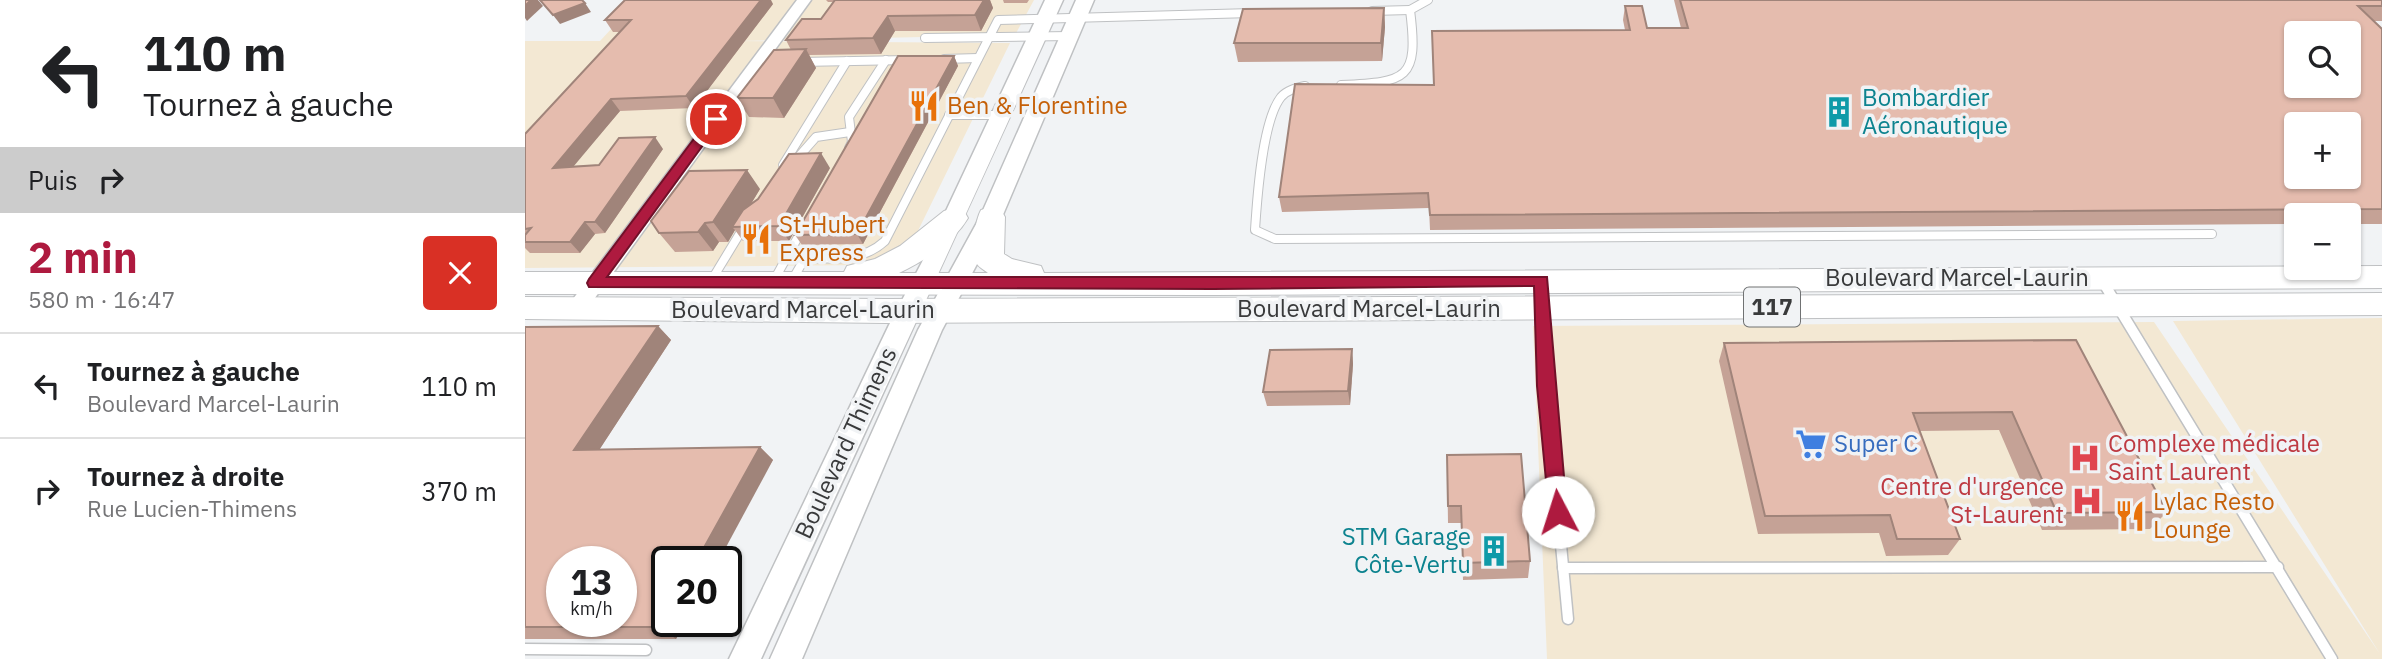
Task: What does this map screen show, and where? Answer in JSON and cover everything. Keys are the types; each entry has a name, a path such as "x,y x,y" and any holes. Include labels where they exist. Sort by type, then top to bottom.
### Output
{"main road":[{"path":"782,282 854,275 885,267 919,250 954,218"},
{"path":"991,218 988,256 995,264 1011,271 1087,283"},
{"name":"Boulevard Marcel-Laurin","path":"525,308 1542,294 2101,278 2382,277"},
{"name":"Boulevard Marcel-Laurin","path":"525,283 782,282 924,301 955,283 1087,283 2117,305 2382,304"}],"street":[{"path":"577,308 762,63 804,0"},
{"name":"Boulevard Thimens","path":"786,659 954,218 1054,0"},
{"path":"955,283 991,218 1085,0"},
{"name":"Boulevard Thimens","path":"745,659 924,301"}],"lane":[{"path":"1369,11 1410,10 1428,0"},
{"path":"1007,20 1013,9"},
{"path":"1329,85 1383,82 1408,71 1413,63 1410,10"},
{"path":"925,38 989,37 1042,27 1261,13"},
{"path":"782,282 805,258 856,257 881,245 998,20 1042,27 1073,27"},
{"path":"939,59 978,58"},
{"path":"845,154 852,142 849,117 886,60"},
{"path":"787,62 912,60"},
{"path":"775,177 847,61"},
{"path":"1313,85 1289,90 1279,98 1272,121 1256,200 1255,230 1268,237 1579,239 2212,234"},
{"path":"949,115 1001,115"},
{"path":"786,175 809,140 817,134 850,132"},
{"path":"782,282 812,213"},
{"path":"710,282 754,214"},
{"path":"2101,278 2332,659"},
{"path":"1542,294 1546,386 1568,619"},
{"path":"1563,568 2278,567"},
{"path":"525,649 646,650"}],"shaded area":[{"path":"638,0 1034,0 1015,35 736,41 1010,43 913,241 864,265 525,268 525,41 600,41"},
{"path":"2382,318 2382,659 1547,659 1533,326 2154,322 2380,654 2173,321"}],"building":[{"path":"540,0 582,0 585,3 553,15"},
{"path":"625,0 761,0 686,96 611,99 553,168 599,165 619,138 655,137 595,222 585,222 570,242 525,242 525,235 531,228 525,229 525,134 631,20 605,20"},
{"path":"835,0 984,0 975,15 888,16 873,38 786,40 802,19 821,19"},
{"name":"Bombardier Aéronautique","path":"1680,0 2382,0 2382,6 2358,6 2382,29 2382,209 2361,209 2361,203 2284,203 2284,210 1430,215 1428,193 1279,197 1295,84 1434,85 1432,31 1630,30 1625,6 1642,6 1647,28 1688,28"},
{"path":"1384,8 1381,43 1234,43 1243,9"},
{"path":"806,49 773,98 737,98 774,50"},
{"path":"898,56 954,56 857,234 795,235"},
{"path":"821,153 779,226 732,227 743,210 758,199 789,154"},
{"path":"747,170 713,222 705,223 698,232 659,233 651,221 689,171"},
{"path":"658,326 574,450 760,447 705,546 651,546 651,627 637,627 637,546 546,546 546,627 525,627 525,327"},
{"path":"2076,340 2167,512 2057,513 2012,412 1913,413 1960,539 1897,539 1890,515 1765,516 1724,343"},
{"path":"1352,349 1348,391 1263,392 1270,350"},
{"name":"STM Garage Côte-Vertu","path":"1521,454 1530,561 1463,563 1461,506 1448,506 1447,455"}],"place":[{"name":"Ben & Florentine","path":"924,106"},
{"name":"Bombardier Aéronautique","path":"1839,112"},
{"name":"St-Hubert Express","path":"756,239"},
{"name":"Super C","path":"1811,444"},
{"name":"Complexe médicale Saint Laurent","path":"2085,458"},
{"name":"Centre d'urgence St-Laurent","path":"2087,501"},
{"name":"Lylac Resto Lounge","path":"2130,516"},
{"name":"STM Garage Côte-Vertu","path":"1494,551"}],"route":[{"path":"716,119 595,283 1213,284 1541,281 1546,386 1558,512"}]}
